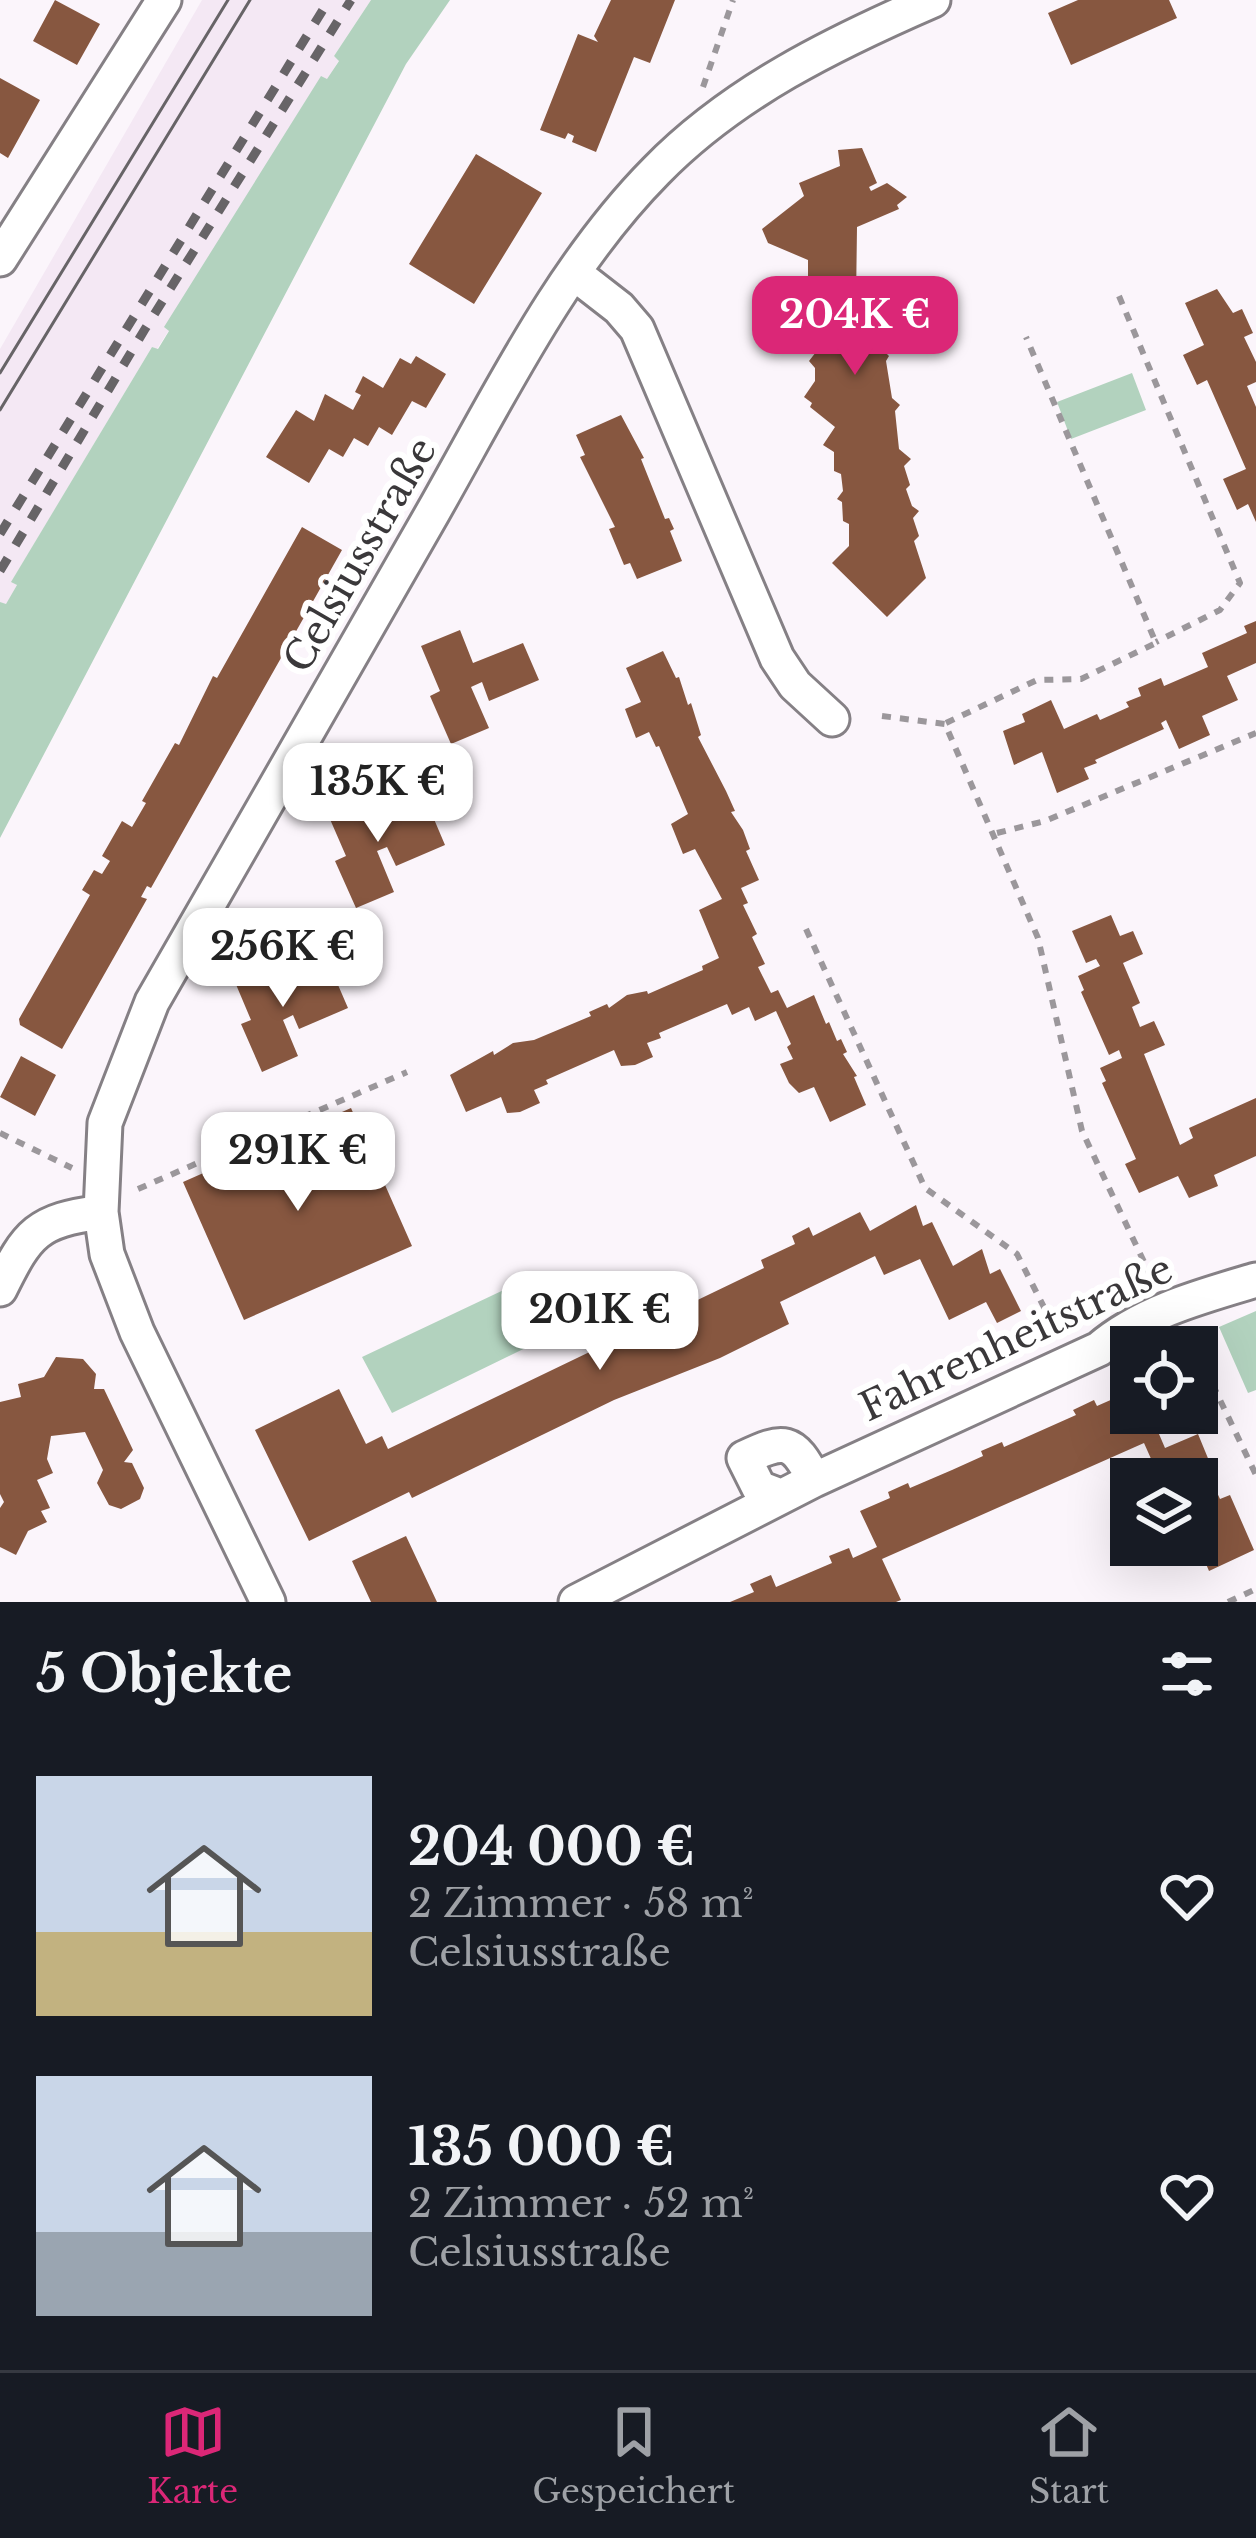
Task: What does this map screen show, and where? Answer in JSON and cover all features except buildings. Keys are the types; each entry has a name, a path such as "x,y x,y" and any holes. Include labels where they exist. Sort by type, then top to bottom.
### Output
{"street":[{"path":"0,259 164,0"},
{"name":"Celsiusstraße","path":"268,1602 137,1332 107,1254 100,1160 105,1123 152,1002 502,392 611,220 658,168 768,83 824,50 934,0"},
{"path":"574,273 619,308 637,329 777,658 795,685 832,719"},
{"path":"0,1289 20,1248 39,1226 101,1212"},
{"name":"Fahrenheitstraße","path":"576,1602 780,1496 1099,1349 1118,1333 1256,1280"},
{"path":"780,1496 759,1488 743,1458 775,1443 786,1445 802,1456 814,1480"}],"path":[{"path":"700,95 733,0"},
{"path":"883,716 945,724 1037,680 1081,679 1220,610 1240,583 1119,296"},
{"path":"1026,337 1156,643"},
{"path":"945,724 1038,938 1082,1130 1166,1311"},
{"path":"996,834 1045,821 1256,733"},
{"path":"806,929 925,1188 1017,1254 1064,1346"},
{"path":"138,1189 407,1072"},
{"path":"0,1133 76,1169"},
{"path":"1218,1396 1256,1475"},
{"path":"1228,1602 1256,1588"}],"shaded area":[{"path":"202,0 371,0 334,56 339,60 327,80 321,77 165,327 169,330 157,349 152,347 12,581 17,585 6,605 0,602 0,349"}],"green space":[{"path":"371,0 450,0 406,64 0,838 0,602 6,604 17,585 11,582 152,347 158,349 169,331 164,327 321,76 327,79 339,61 334,56"},
{"path":"1132,373 1146,410 1071,439 1057,402"},
{"path":"525,1280 552,1335 392,1413 362,1357"},
{"path":"1256,1311 1256,1390 1248,1393 1219,1327"}],"tram line":[{"path":"0,373 228,0"},
{"path":"0,410 250,0"}],"railway":[{"path":"0,534 329,0"},
{"path":"0,571 351,0"}]}
